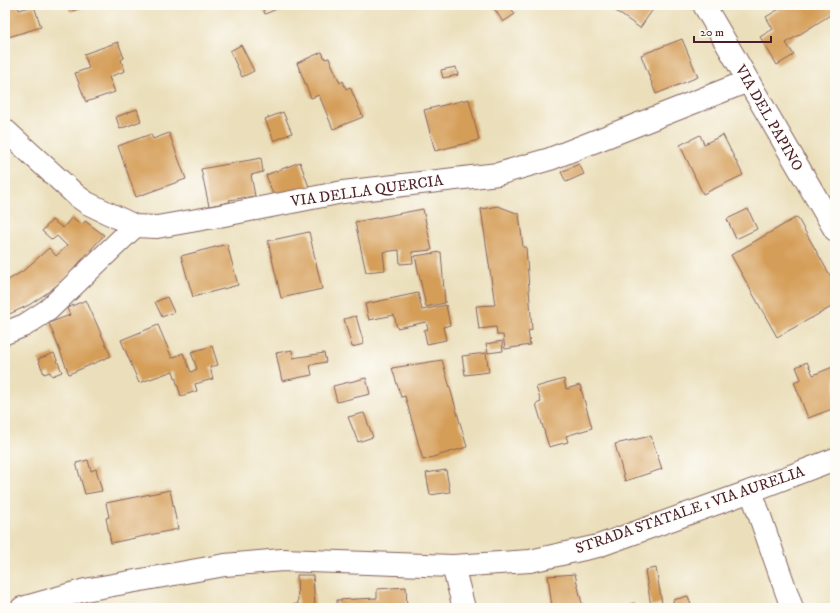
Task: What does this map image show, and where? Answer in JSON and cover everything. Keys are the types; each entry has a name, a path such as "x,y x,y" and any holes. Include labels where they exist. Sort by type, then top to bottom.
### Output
{"street":[{"name":"VIA DEL PAPINO","path":"704,5 835,230"},
{"name":"VIA DELLA QUERCIA","path":"5,130 86,203 135,226 157,227 344,192 498,174 550,158 748,81"},
{"path":"5,333 24,325 48,310 135,226"},
{"name":"STRADA STATALE 1 VIA AURELIA","path":"22,608 85,590 225,565 282,560 453,566 530,561 598,546 835,459"},
{"path":"751,491 792,608"},
{"path":"453,566 464,608"}],"building":[{"path":"17,5 19,10 34,6 41,27 5,38 5,7"},
{"path":"68,5 89,5 70,12"},
{"path":"261,5 286,5 265,14"},
{"path":"492,5 509,5 515,14 503,22"},
{"path":"607,5 656,5 640,28"},
{"path":"786,5 835,5 835,12 786,43 794,55 777,65 760,37 773,29 766,17"},
{"path":"682,39 698,77 656,94 641,55"},
{"path":"118,42 124,58 121,60 125,71 109,77 115,92 86,102 75,73 89,68 84,54"},
{"path":"241,45 254,71 242,77 230,51"},
{"path":"322,52 325,59 329,58 340,83 343,81 346,89 350,87 363,117 333,129 319,95 311,98 297,63"},
{"path":"456,67 458,75 443,78 441,70"},
{"path":"469,99 479,140 435,151 424,110"},
{"path":"137,109 141,121 120,129 116,117"},
{"path":"283,112 292,133 274,141 265,119"},
{"path":"169,133 186,179 136,197 118,146 151,134 153,139"},
{"path":"700,135 704,144 723,135 743,175 703,194 680,145"},
{"path":"261,158 263,172 251,175 255,196 229,200 230,202 209,206 201,169"},
{"path":"300,162 309,187 275,200 266,175"},
{"path":"579,164 584,174 566,182 561,172"},
{"path":"498,206 519,214 523,247 526,247 532,330 528,331 530,345 505,349 503,335 497,335 496,327 479,329 476,306 495,305 481,209"},
{"path":"423,209 432,250 412,252 413,263 400,264 399,250 383,252 385,270 366,272 355,222"},
{"path":"748,209 757,229 736,239 727,219"},
{"path":"72,217 82,225 85,221 104,235 64,280 29,305 5,316 5,282 23,271 49,248 56,256 67,246 57,236 52,240 42,231 52,220 63,228"},
{"path":"797,217 835,284 835,305 777,337 731,255"},
{"path":"309,232 322,289 281,298 268,241"},
{"path":"227,244 238,285 193,297 181,256"},
{"path":"441,252 445,303 426,307 415,256"},
{"path":"418,293 422,310 446,305 450,325 443,327 446,340 427,344 424,330 428,329 426,322 397,328 394,315 369,320 365,304"},
{"path":"167,297 174,312 162,317 155,302"},
{"path":"86,300 111,356 69,374 49,323 70,315 67,308"},
{"path":"356,316 364,344 352,347 344,319"},
{"path":"158,325 172,358 183,353 191,372 197,369 191,352 212,346 218,365 210,367 213,379 195,384 197,391 181,396 173,371 139,383 121,340"},
{"path":"502,341 503,351 488,353 486,344"},
{"path":"292,350 293,358 324,353 326,362 310,365 312,375 282,381 276,353"},
{"path":"54,353 62,372 52,376 50,372 44,374 38,359"},
{"path":"486,353 489,372 465,375 462,356"},
{"path":"442,360 467,447 423,460 405,396 401,397 392,368"},
{"path":"807,362 813,375 835,366 835,408 808,418 794,382 801,379 796,367"},
{"path":"366,378 370,394 337,402 333,386"},
{"path":"564,379 566,389 580,385 592,428 566,436 568,442 549,447 536,404 541,402 536,387"},
{"path":"364,413 373,437 358,442 348,417"},
{"path":"651,436 662,469 625,481 615,444"},
{"path":"88,460 91,471 96,469 102,491 85,494 76,463"},
{"path":"446,470 450,492 430,495 426,473"},
{"path":"170,490 178,529 111,543 106,518 109,517 106,503"},
{"path":"656,568 662,604 651,606 645,570"},
{"path":"575,574 583,608 552,608 548,576"},
{"path":"297,575 313,575 315,608 270,608 270,606 298,604"},
{"path":"406,587 407,608 337,608 337,600 377,598 377,589"},
{"path":"688,596 692,608 674,608 673,600"},
{"path":"634,603 635,608 619,608"}]}
